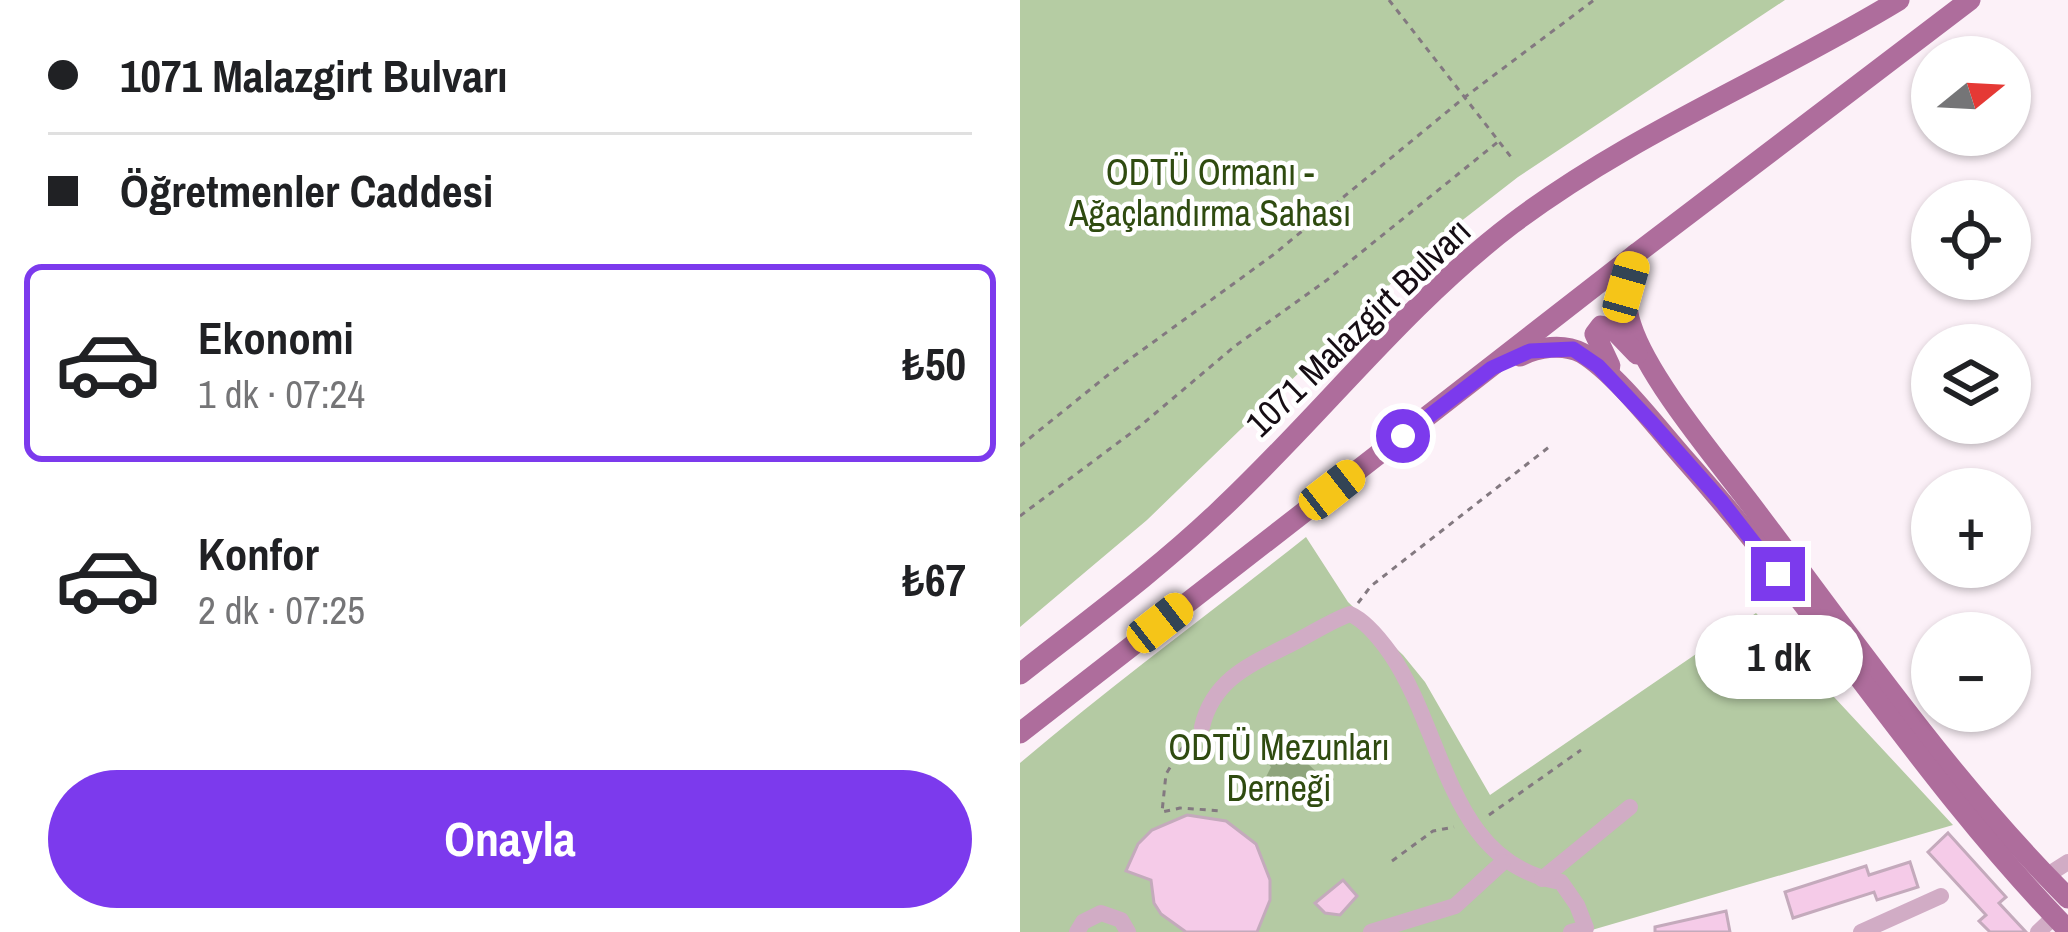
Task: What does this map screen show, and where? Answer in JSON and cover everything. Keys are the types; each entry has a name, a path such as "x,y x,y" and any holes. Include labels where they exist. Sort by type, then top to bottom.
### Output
{"main road":[{"name":"1071 Malazgirt Bulvarı","path":"1020,674 1218,513 1390,332 1510,226 1576,178 1646,136 1832,41 1899,0"},
{"path":"1020,733 1970,0"},
{"path":"1636,254 1626,287 1631,328 1666,386 1920,731 2058,905"},
{"path":"1639,409 1595,342 1597,329 1606,325 1614,330 1666,386"},
{"path":"1492,368 1530,351 1573,349 1598,366 1722,502 1916,756 2058,905"}],"street":[{"path":"1202,727 1219,687 1239,670 1350,614 1359,618 1410,685 1471,827 1503,862 1561,883 1577,904 1586,928 1571,932"},
{"path":"1542,879 1630,807"},
{"path":"1370,932 1455,906 1503,862"},
{"path":"2058,905 2068,862"},
{"path":"1861,932 1941,896"},
{"path":"1078,932 1083,922 1101,913 1121,920 1128,932"}],"path":[{"path":"1389,0 1511,157"},
{"path":"1020,446 1108,375 1273,255 1465,97 1594,0"},
{"path":"1020,516 1499,141"},
{"path":"1350,614 1371,586 1549,447"},
{"path":"1471,827 1581,750"},
{"path":"1162,812 1180,808 1223,811"},
{"path":"1392,861 1433,830 1446,827"}],"green space":[{"name":"ODTÜ Ormanı - Ağaçlandırma Sahası","path":"1020,0 1785,0 1518,177 1433,243 1147,520 1020,627"},
{"name":"ODTÜ Mezunları Derneği","path":"1306,537 1348,602 1425,682 1490,795 1756,613 1953,825 1585,932 1020,932 1020,763"}],"shaded area":[{"path":"1279,735 1286,741 1290,735 1317,751 1307,763 1323,778 1327,774 1331,782 1321,803 1310,807 1297,803 1300,797 1293,789 1287,797 1263,783 1271,767 1258,752 1260,738"}],"building":[{"path":"1187,815 1226,821 1256,844 1270,880 1270,900 1257,932 1186,932 1161,914 1154,903 1151,880 1126,871 1138,844 1152,830"},
{"path":"1948,833 2006,897 1999,903 2026,932 1990,932 1979,921 1986,915 1928,852"},
{"path":"1910,862 1918,887 1877,900 1874,892 1793,918 1785,892 1866,866 1869,875"},
{"path":"1343,880 1357,896 1340,915 1325,913 1315,903"},
{"path":"1726,911 1730,932 1655,932 1655,927"}],"route":[{"path":"1403,436 1492,368 1530,351 1573,349 1598,366 1652,423 1778,574"}]}
